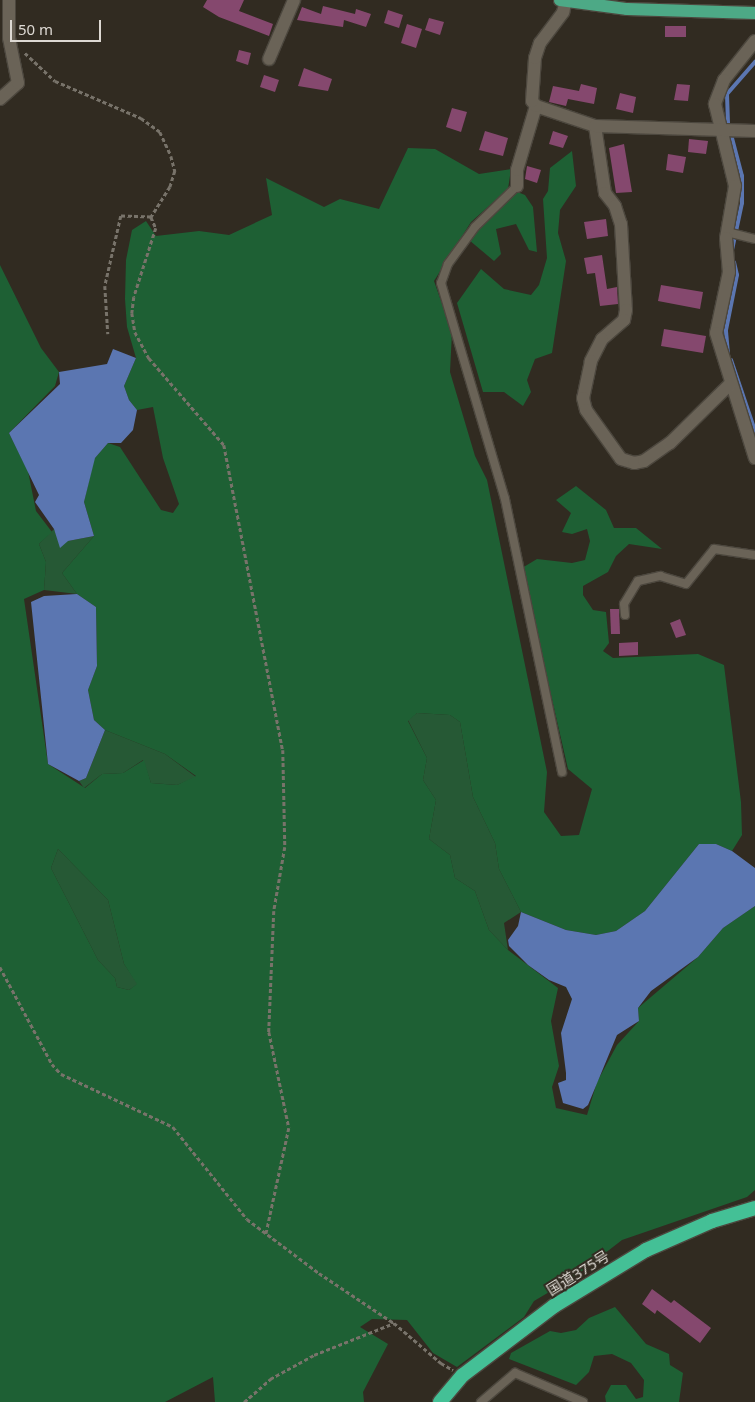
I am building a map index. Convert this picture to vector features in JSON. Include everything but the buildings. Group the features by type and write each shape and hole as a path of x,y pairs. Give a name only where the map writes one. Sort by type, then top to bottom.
{"highway":[{"name":"国道375号","path":"444,1401 463,1375 554,1306 646,1250 712,1221 755,1208"}],"main road":[{"path":"563,1 627,9 755,13"}],"street":[{"path":"0,99 18,83 9,38 9,0"},
{"path":"269,59 294,0"},
{"path":"563,1 563,12 540,43 535,58 532,101 536,106 595,126 755,132"},
{"path":"755,41 721,88 715,104 727,130 735,186 728,232 729,272 716,333 730,384 754,442 755,458"},
{"path":"517,186 517,170 536,106"},
{"path":"595,126 605,192 615,206 621,224 626,310 624,320 602,339 591,361 583,398 586,410 621,459 634,463 653,456 730,384"}],"lane":[{"path":"517,186 475,227 448,264 441,283 505,499 562,772"},
{"path":"728,232 753,236"},
{"path":"625,615 624,604 638,581 660,576 686,584 714,549 755,555"},
{"path":"481,1402 515,1373 583,1402"}],"path":[{"path":"9,38 56,81 141,118 160,132 175,171 170,187 151,217"},
{"path":"108,334 105,286 121,216 151,217"},
{"path":"151,217 156,228 134,296 132,313 135,332 149,358 224,445 283,750 285,847 274,911 269,1032 290,1128 266,1234"},
{"path":"0,967 52,1064 61,1074 173,1127 229,1201 266,1234 394,1323 441,1364 463,1375"},
{"path":"244,1402 270,1379 314,1355 394,1323"}],"green space":[{"path":"408,148 435,149 479,174 511,169 508,189 471,222 434,281 452,332 450,372 475,456 487,480 547,772 544,812 561,836 579,835 592,789 568,769 522,568 537,559 572,563 585,560 590,541 587,529 572,534 562,532 571,513 556,500 576,486 606,510 614,528 636,528 662,549 629,544 616,556 608,572 583,586 583,595 593,610 606,612 609,643 603,651 613,658 698,654 724,665 741,802 742,835 732,851 716,844 699,844 645,911 616,931 596,935 566,930 521,912 499,869 495,843 473,797 460,722 450,715 417,713 408,721 427,758 423,780 436,800 429,839 450,855 455,878 475,891 489,930 508,950 558,988 551,1021 559,1066 552,1087 556,1108 587,1115 597,1082 617,1045 639,1021 638,1008 698,957 723,928 755,906 755,1190 747,1197 622,1240 573,1278 534,1301 524,1317 457,1367 433,1353 407,1320 372,1319 360,1327 388,1344 363,1392 364,1402 215,1402 213,1377 165,1402 0,1402 0,265 41,348 59,372 55,386 9,433 28,471 36,511 52,532 39,544 46,562 44,590 24,599 48,764 85,788 102,774 123,773 144,760 151,783 177,785 196,776 165,754 105,730 94,720 88,690 97,666 96,607 77,594 62,573 94,536 84,502 94,459 108,443 120,447 161,510 173,513 179,504 163,458 153,407 137,410 129,400 124,386 136,358 127,327 125,299 126,260 132,230 146,221 156,236 199,231 229,235 272,215 266,178 324,207 340,199 379,209","holes":["58,849 108,900 124,964 137,984 129,990 117,987 115,978 98,960 51,868"]},
{"path":"572,151 576,186 560,210 558,233 566,261 552,353 535,359 527,380 531,392 523,406 504,392 483,392 457,303 481,269 504,289 531,295 539,285 547,258 543,199 548,191 550,168"},
{"path":"515,191 525,195 533,207 537,252 529,250 516,224 496,229 501,254 494,261 469,240"},
{"path":"54,529 58,539 68,541 94,536 62,573 77,594 44,590 46,562 39,544"},
{"path":"417,713 450,715 460,722 473,797 495,843 499,869 521,912 504,923 508,950 489,930 475,891 455,878 450,855 429,839 436,800 423,780 427,758 408,720"},
{"path":"105,730 165,754 196,777 177,785 151,783 143,760 123,773 102,774 84,788 79,781 86,778"},
{"path":"58,849 108,900 124,964 138,984 129,990 117,987 115,978 98,960 51,868"},
{"path":"615,1307 646,1344 669,1354 670,1365 683,1373 679,1402 606,1402 605,1396 611,1385 626,1385 636,1399 643,1397 644,1380 631,1363 612,1354 594,1356 589,1372 576,1385 509,1359 511,1353 550,1331 561,1333 576,1330 589,1318"}],"water":[{"path":"113,349 136,358 124,386 129,400 137,410 133,430 121,443 108,443 95,458 84,502 94,536 68,541 60,548 54,529 35,502 39,495 9,433 60,384 59,372 107,364"},
{"path":"77,594 96,607 97,666 88,690 94,720 105,730 86,778 79,781 48,764 31,602 44,596"},
{"path":"699,844 716,844 732,851 755,868 755,906 723,928 698,957 651,991 638,1008 639,1021 617,1035 588,1105 583,1109 563,1103 558,1083 566,1080 561,1033 572,999 566,987 549,980 528,965 509,946 508,940 518,926 521,912 566,930 596,935 616,931 645,911"}],"waterway":[{"path":"732,250 742,203 742,176 728,123 727,94 755,62"},
{"path":"728,354 726,330 737,275 734,262"},
{"path":"731,360 755,431"}]}
